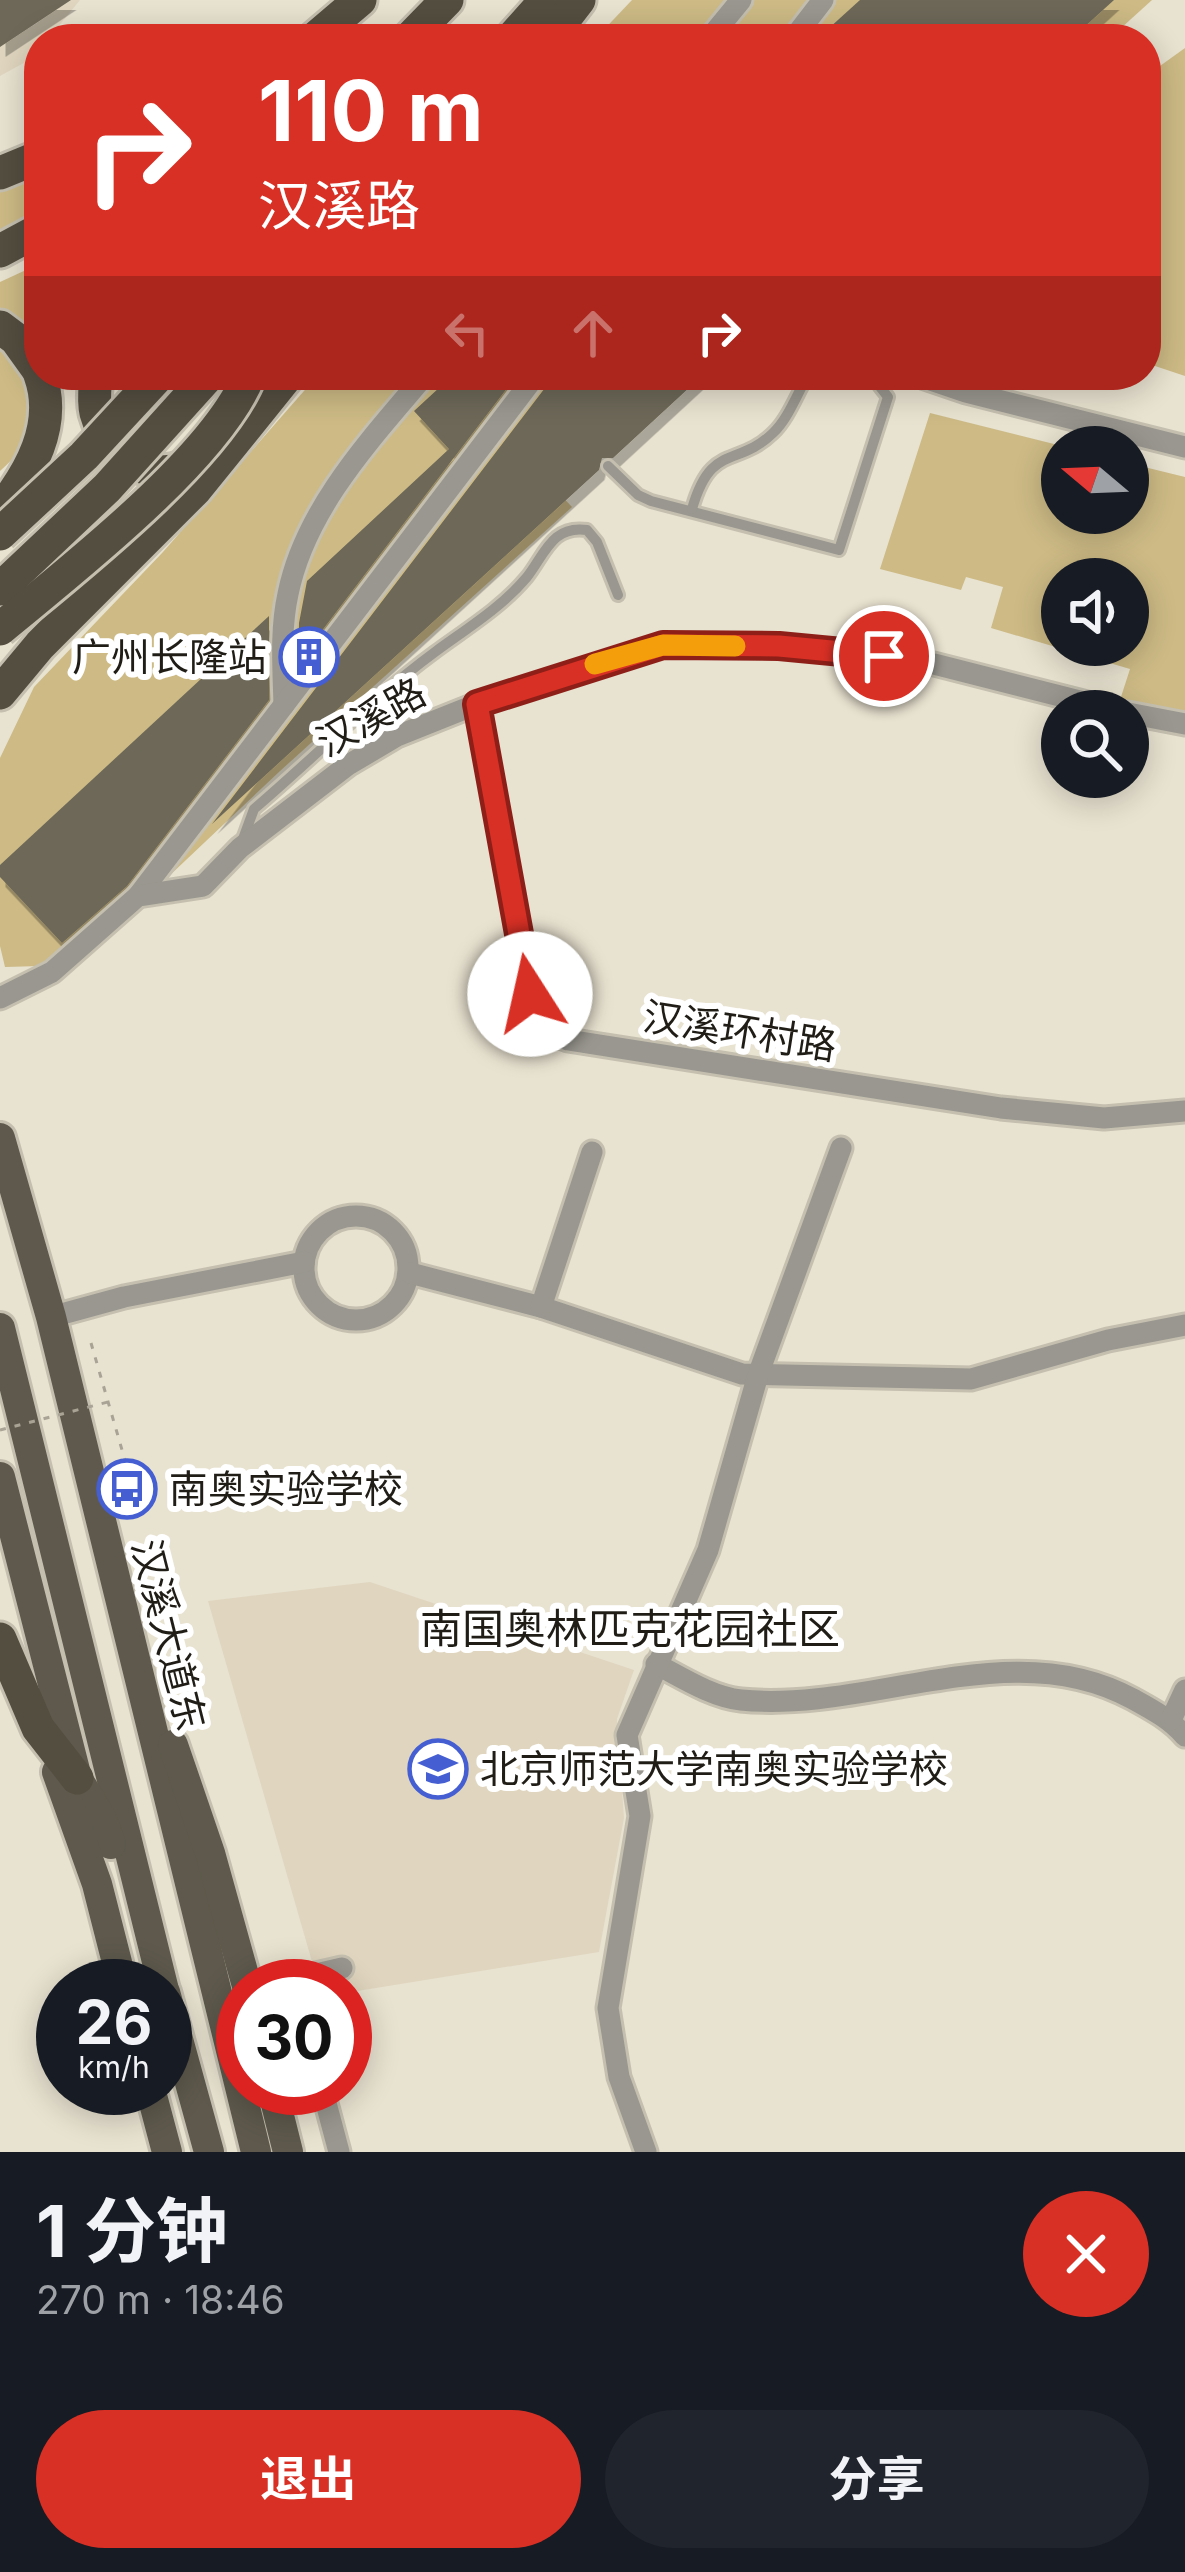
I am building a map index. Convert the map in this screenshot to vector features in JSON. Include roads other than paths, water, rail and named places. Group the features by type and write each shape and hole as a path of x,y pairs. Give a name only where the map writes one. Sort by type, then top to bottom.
{"highway":[{"path":"331,24 360,0"},
{"path":"424,24 447,0"},
{"path":"450,24 470,0"},
{"path":"524,24 546,0"},
{"path":"561,24 579,0"},
{"path":"0,327 24,350"},
{"path":"0,511 39,451 46,419 42,390"},
{"path":"96,390 95,408 109,440 126,459 158,472 184,470 262,407"},
{"path":"0,534 145,390"},
{"path":"0,589 107,488 195,390"},
{"path":"0,629 182,468 243,390"},
{"path":"0,693 40,645 196,489 276,390"},
{"path":"0,1639 38,1728 76,1778"}],"main road":[{"name":"汉溪大道东","path":"0,1138 51,1317 256,2152"},
{"path":"0,1328 155,1959"},
{"path":"0,1478 76,1778 101,1817 152,1959"},
{"path":"124,1616 210,1853 239,1959"},
{"path":"38,1728 97,1883 116,1959"},
{"path":"192,2090 209,2152"},
{"path":"157,2115 167,2152"},
{"path":"279,2115 288,2152"}],"street":[{"path":"721,24 741,0"},
{"path":"805,24 823,0"},
{"path":"284,705 283,632 297,559 357,457 412,390"},
{"path":"0,998 52,972 138,896 525,390"},
{"path":"964,390 1185,447"},
{"name":"汉溪路","path":"138,896 202,886 240,848 349,764 413,728 663,645 779,646 917,661 1041,692"},
{"name":"汉溪环村路","path":"477,704 530,994 538,1022 549,1033 568,1040 1001,1108 1103,1118 1185,1112"},
{"name":"汉溪路","path":"1149,717 1185,724"},
{"path":"646,2152 619,2077 608,2008 640,1816 627,1735 708,1550 758,1375 841,1148"},
{"path":"541,1307 592,1152"},
{"path":"367,1216 396,1234 410,1273 398,1299 386,1311 354,1321 322,1308 311,1295 304,1262 319,1231 333,1221 367,1216"},
{"path":"51,1317 124,1297 304,1262"},
{"path":"410,1273 541,1307 742,1374 971,1379 1108,1340 1185,1325"},
{"path":"656,1664 738,1700 854,1694 1020,1669 1102,1682 1178,1728 1185,1690"},
{"path":"329,2115 338,2152"}],"lane":[{"path":"692,509 707,472 770,437 799,390"},
{"path":"608,466 638,495 839,550 888,397 882,390"},
{"path":"240,848 254,809 434,653 470,629 526,577 555,537 571,528 587,530 597,542 618,595"}],"place":[{"name":"广州长隆站","path":"309,657"},
{"name":"南奥实验学校","path":"127,1489"},
{"name":"北京师范大学南奥实验学校","path":"438,1769"}],"district":[{"name":"南国奥林匹克花园社区","path":"630,1629"}]}
